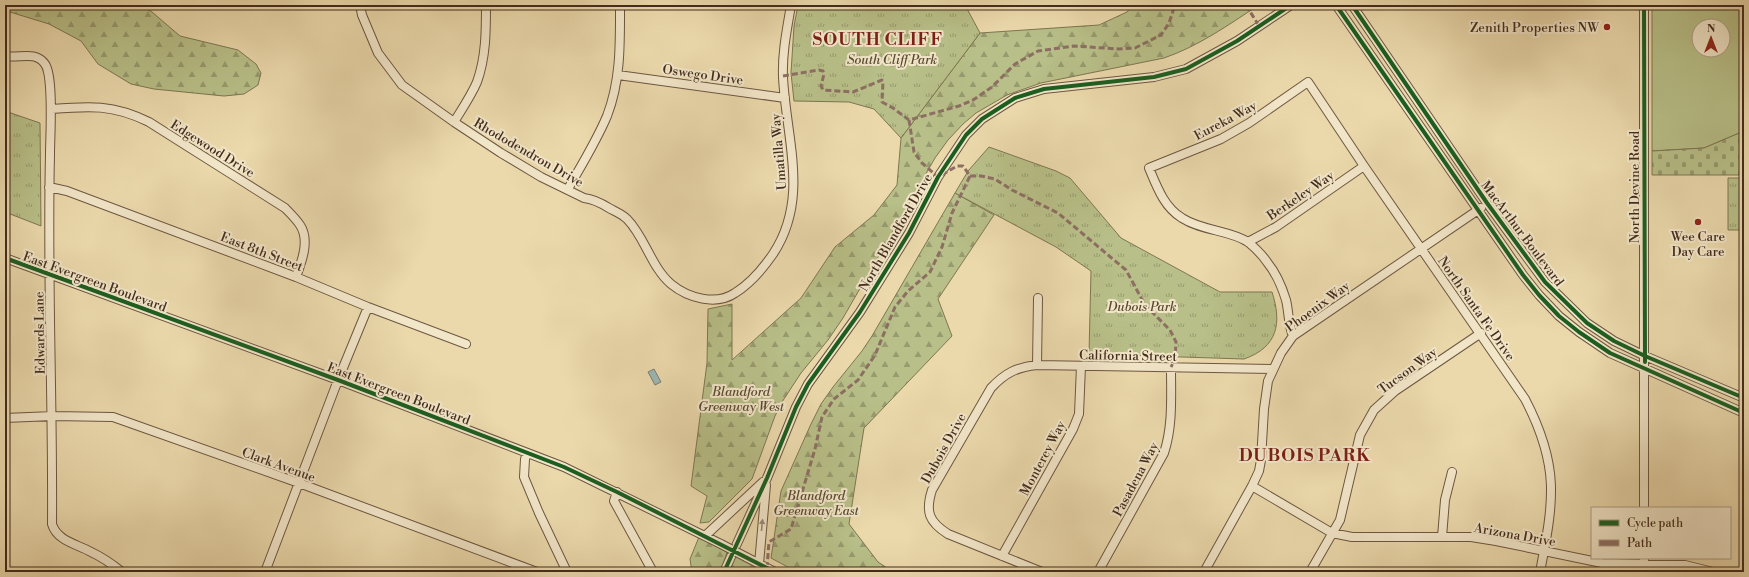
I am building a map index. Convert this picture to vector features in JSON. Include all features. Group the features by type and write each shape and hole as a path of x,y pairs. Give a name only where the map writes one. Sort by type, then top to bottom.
{"street":[{"name":"Rhododendron Drive","path":"360,5 362,15 378,53 402,84 454,122 501,153 541,176 584,198 591,198 626,218 670,284 686,294 706,300 728,298"},
{"path":"454,122 477,81 486,39 486,5"},
{"path":"568,189 607,116 618,75 620,53 620,5"},
{"name":"Umatilla Way","path":"728,298 748,285 764,267 779,244 790,217 794,189 794,170 785,98 784,56 791,5"},
{"name":"North Blandford Drive","path":"724,572 796,407 808,384 860,312 909,233 938,177 966,135 982,119 1016,98 1044,89 1154,77 1186,69 1237,41 1290,5"},
{"name":"MacArthur Boulevard","path":"1336,5 1477,210 1539,295 1579,332 1610,353 1645,370 1744,413"},
{"name":"MacArthur Boulevard","path":"1352,5 1487,203 1545,282 1584,321 1614,341 1645,356 1744,398"},
{"name":"North Devine Road","path":"1644,5 1644,507"},
{"name":"Edwards Lane","path":"5,56 32,56 39,58 45,64 48,73 51,109 49,187 52,524 54,529 66,541 90,551 122,572"},
{"name":"Oswego Drive","path":"618,75 785,98"},
{"name":"North Santa Fe Drive","path":"1308,82 1364,166 1526,399 1543,436 1551,469 1551,512 1540,572"},
{"name":"Eureka Way","path":"1248,242 1227,234 1196,226 1181,218 1161,197 1149,168 1221,139 1249,123 1308,82"},
{"name":"Edgewood Drive","path":"51,109 85,106 108,107 130,113 148,122 285,208 300,225 304,242 304,258 296,277"},
{"name":"Berkeley Way","path":"1248,242 1276,227 1364,166"},
{"name":"East 8th Street","path":"49,187 67,191 296,277 368,307 466,344"},
{"name":"Phoenix Way","path":"1204,572 1252,486 1261,460 1265,396 1272,369 1293,336 1487,203"},
{"path":"1248,242 1267,261 1279,281 1286,301 1289,325 1293,336"},
{"name":"East Evergreen Boulevard","path":"5,258 338,380 564,468 617,492 776,572"},
{"path":"1038,298 1038,365"},
{"path":"265,572 338,380 368,307"},
{"name":"Tucson Way","path":"1310,572 1340,520 1360,435 1374,410 1396,391 1481,333"},
{"name":"California Street","path":"991,388 1001,377 1013,370 1038,365 1272,369"},
{"name":"Monterey Way","path":"1002,556 1073,429 1079,414 1081,366"},
{"name":"Pasadena Way","path":"1098,572 1164,453 1171,423 1171,367"},
{"name":"Dubois Drive","path":"991,388 932,490 928,502 929,514 936,526 948,534 1042,572"},
{"name":"Clark Avenue","path":"5,418 52,416 113,417 299,483 537,572"},
{"path":"527,453 524,463 524,477 539,514 567,572"},
{"path":"1442,537 1445,500 1452,472"},
{"path":"705,536 766,478"},
{"path":"759,564 766,478"},
{"name":"Arizona Drive","path":"1252,486 1332,533 1352,538 1483,538 1602,563 1685,565 1713,572"},
{"path":"617,492 614,501 653,572"}],"green space":[{"path":"5,5 140,5 152,12 180,36 238,50 256,64 261,73 258,85 244,94 224,96 154,89 131,84 98,64 81,41 49,24 10,12"},
{"name":"South Cliff Park","path":"798,5 965,5 980,33 901,138 874,109 849,102 794,101 791,73 794,26"},
{"name":"Blandford Greenway West","path":"1133,5 1259,5 1213,34 1177,53 1164,58 1041,83 1007,95 976,113 963,124 948,140 935,158 843,318 828,340 801,373 782,402 775,416 752,479 709,522 700,523 707,496 691,486 707,363 708,309 732,304 732,360 801,298 835,247 874,215 897,185 901,138 980,33 1099,25 1127,12"},
{"path":"1652,5 1744,5 1744,131 1704,148 1652,151"},
{"path":"5,111 40,123 41,226 5,212"},
{"path":"1744,131 1744,175 1652,175 1652,151 1704,148"},
{"name":"Dubois Park","path":"989,147 1056,171 1070,178 1121,238 1220,292 1272,292 1277,314 1274,333 1270,341 1264,348 1244,359 1089,354 1091,271 1056,247 955,193 968,171"},
{"path":"1728,178 1744,178 1744,230 1728,230"},
{"name":"Blandford Greenway East","path":"955,193 994,215 938,299 952,336 864,428 849,524 878,562 893,572 797,572 771,558 781,491 821,404 872,336"},
{"path":"699,537 727,552 721,572 692,572 690,559"},
{"path":"734,554 763,572 729,572"}],"water":[{"path":"654,369 661,382 655,385 648,372"}],"marked path":[{"path":"767,568 769,542 791,529 815,449 822,417 834,399 858,380 875,355 895,307 908,291 930,272 942,247 952,213 970,176 963,166 957,166 938,177 922,163 914,152 909,120 959,106 973,100 992,87 1015,64 1038,51 1074,46 1119,49 1135,48 1161,35 1169,23 1175,5"},
{"path":"1246,5 1259,26"},
{"path":"783,76 819,70 823,71 824,74 821,86 823,90 853,92 882,80 882,102 909,120"},
{"path":"970,176 981,176 995,179 1012,190 1058,213 1126,270 1145,305 1170,330 1176,342 1175,359 1171,367"}],"cycle path":[{"path":"724,572 767,478 796,407 808,384 860,312 909,233 938,177 966,135 982,119 1015,98 1044,89 1154,77 1186,69 1237,41 1291,5"},
{"path":"1336,5 1523,275 1559,316 1579,332 1610,353 1744,413"},
{"path":"1352,5 1487,203 1545,282 1587,323 1614,341 1645,356 1744,398"},
{"path":"1644,5 1645,362"},
{"path":"5,258 338,380 564,467 617,492 775,572"}],"place":[{"name":"Zenith Properties NW","path":"1607,27"},
{"name":"Wee Care Day Care","path":"1698,222"}],"district":[{"name":"SOUTH CLIFF","path":"878,39"},
{"name":"DUBOIS PARK","path":"1305,455"}]}
